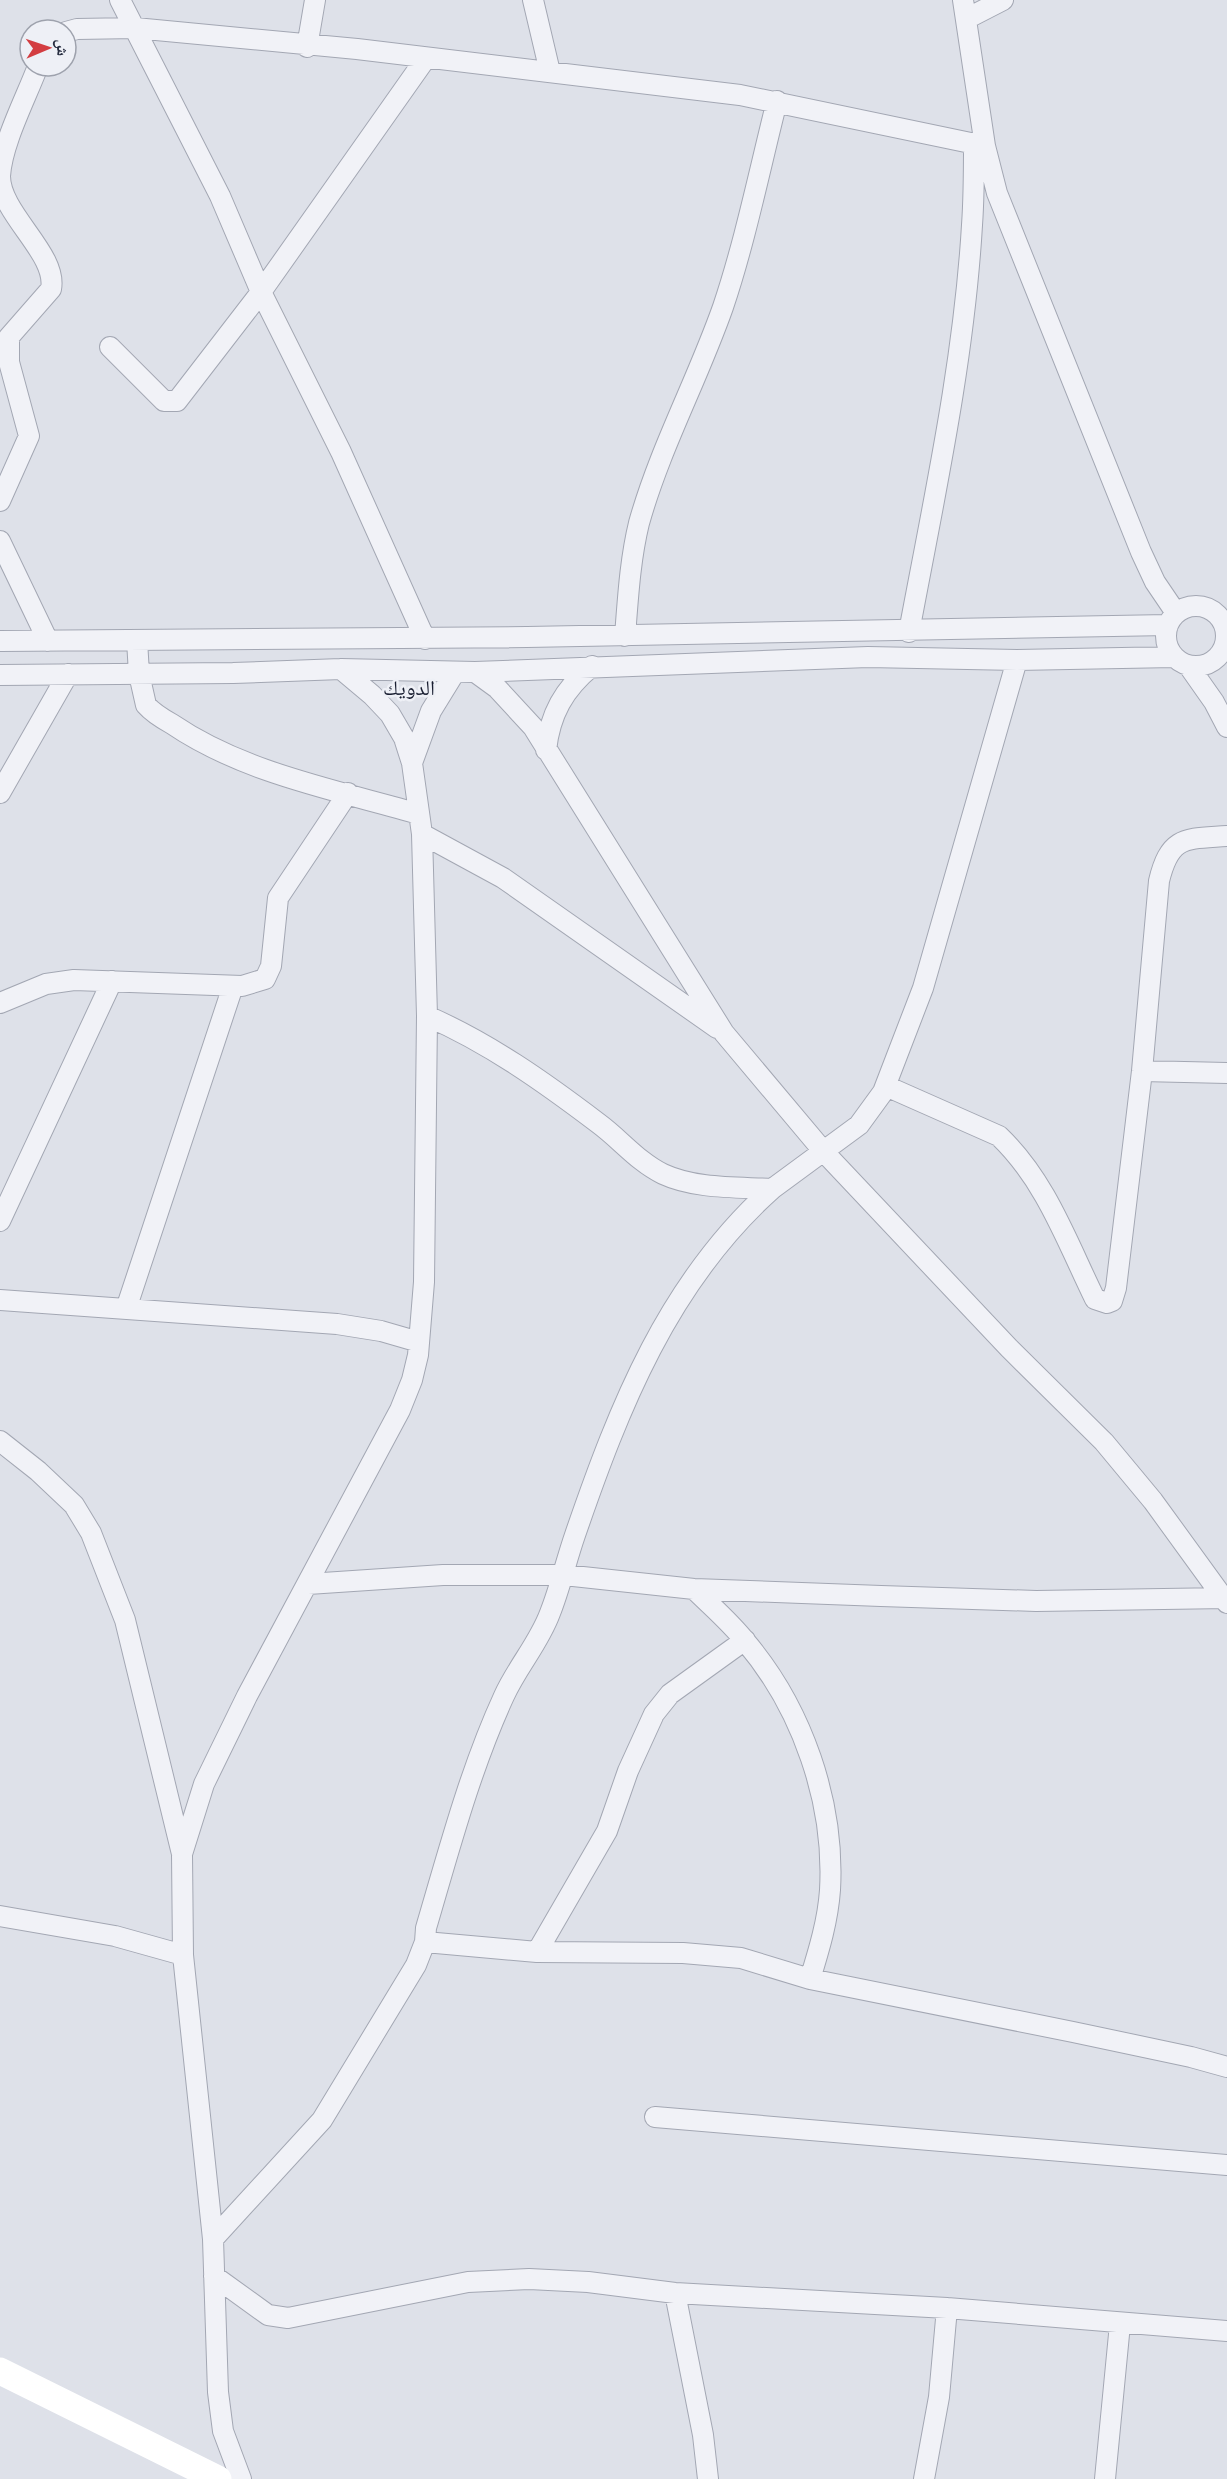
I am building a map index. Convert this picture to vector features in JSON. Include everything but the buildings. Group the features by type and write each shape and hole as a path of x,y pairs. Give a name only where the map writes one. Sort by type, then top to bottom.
{"street":[{"path":"120,0 220,196 261,292 341,452 425,639"},
{"path":"307,46 315,0"},
{"path":"533,0 550,72"},
{"path":"909,632 940,469 963,320 973,224 980,144 965,10 1003,0"},
{"path":"78,29 135,28 550,72 777,101 980,144"},
{"path":"110,347 164,401 177,401 261,292 426,58"},
{"path":"0,501 29,435 9,362 9,336 51,289 52,282 46,264 8,202 0,177 10,138 33,78"},
{"path":"625,636 630,573 639,525 670,432 691,388 723,305 777,101"},
{"path":"980,144 1020,255 1107,469 1172,619"},
{"path":"0,541 48,641"},
{"path":"4,678 68,674 341,669 475,672 868,657 1181,661 1208,664 1224,658 1226,633 1222,615 1198,606 1187,607 1172,619 1166,639 1181,661 1214,702 1227,727"},
{"path":"0,641 425,639 909,632 1172,619"},
{"path":"668,663 670,635"},
{"path":"137,640 139,674 144,700 150,710 189,736 226,754 277,773 419,814"},
{"path":"213,2240 322,2120 416,1965 467,1790 504,1695 550,1615 574,1537 608,1445 660,1328 716,1248 772,1189 859,1125 886,1086 923,988 1017,660"},
{"path":"546,750 548,731 564,694 592,666"},
{"path":"182,1854 204,1784 247,1696 400,1410 412,1380 419,1342 424,1282 427,1016 422,834 412,763 404,738 390,714 372,694 341,669"},
{"path":"412,763 431,711 455,672"},
{"path":"475,672 516,706 724,1033 824,1152 1009,1348 1104,1442 1153,1501 1226,1600"},
{"path":"0,793 68,674"},
{"path":"0,1003 57,981 233,986 265,979 271,966 278,898 348,793"},
{"path":"422,834 503,878 724,1033"},
{"path":"886,1086 999,1136 1012,1148 1039,1184 1056,1214 1095,1299 1107,1303 1112,1301 1116,1288 1142,1071 1159,881 1163,863 1175,844 1185,839 1227,836"},
{"path":"0,1221 112,981"},
{"path":"126,1309 233,986"},
{"path":"427,1016 474,1038 523,1069 601,1125 663,1174 711,1185 772,1189"},
{"path":"1142,1071 1227,1073"},
{"path":"0,1300 293,1323 336,1324 381,1331 419,1342"},
{"path":"0,1441 38,1471 74,1505 91,1533 125,1620 182,1854 183,1954 213,2240 218,2392 222,2421 241,2479"},
{"path":"308,1584 443,1575 564,1575 694,1589 1036,1601 1226,1600"},
{"path":"694,1589 745,1640 771,1675 792,1712 827,1814 831,1857 830,1892 822,1939 810,1979"},
{"path":"537,1952 607,1831 628,1771 654,1714 670,1694 745,1640"},
{"path":"0,1916 115,1936 183,1954"},
{"path":"424,1942 537,1952 694,1954 741,1958 810,1979 1073,2031 1227,2067"},
{"path":"655,2117 1227,2164"},
{"path":"214,2277 268,2315 288,2318 468,2282 529,2279 588,2282 675,2293 947,2308 1227,2331"},
{"path":"675,2293 703,2435 708,2479"},
{"path":"924,2479 939,2397 947,2308"},
{"path":"1105,2479 1120,2324"},
{"path":"0,2371 218,2479"}],"district":[{"name":"الدويك","path":"409,688"}]}
